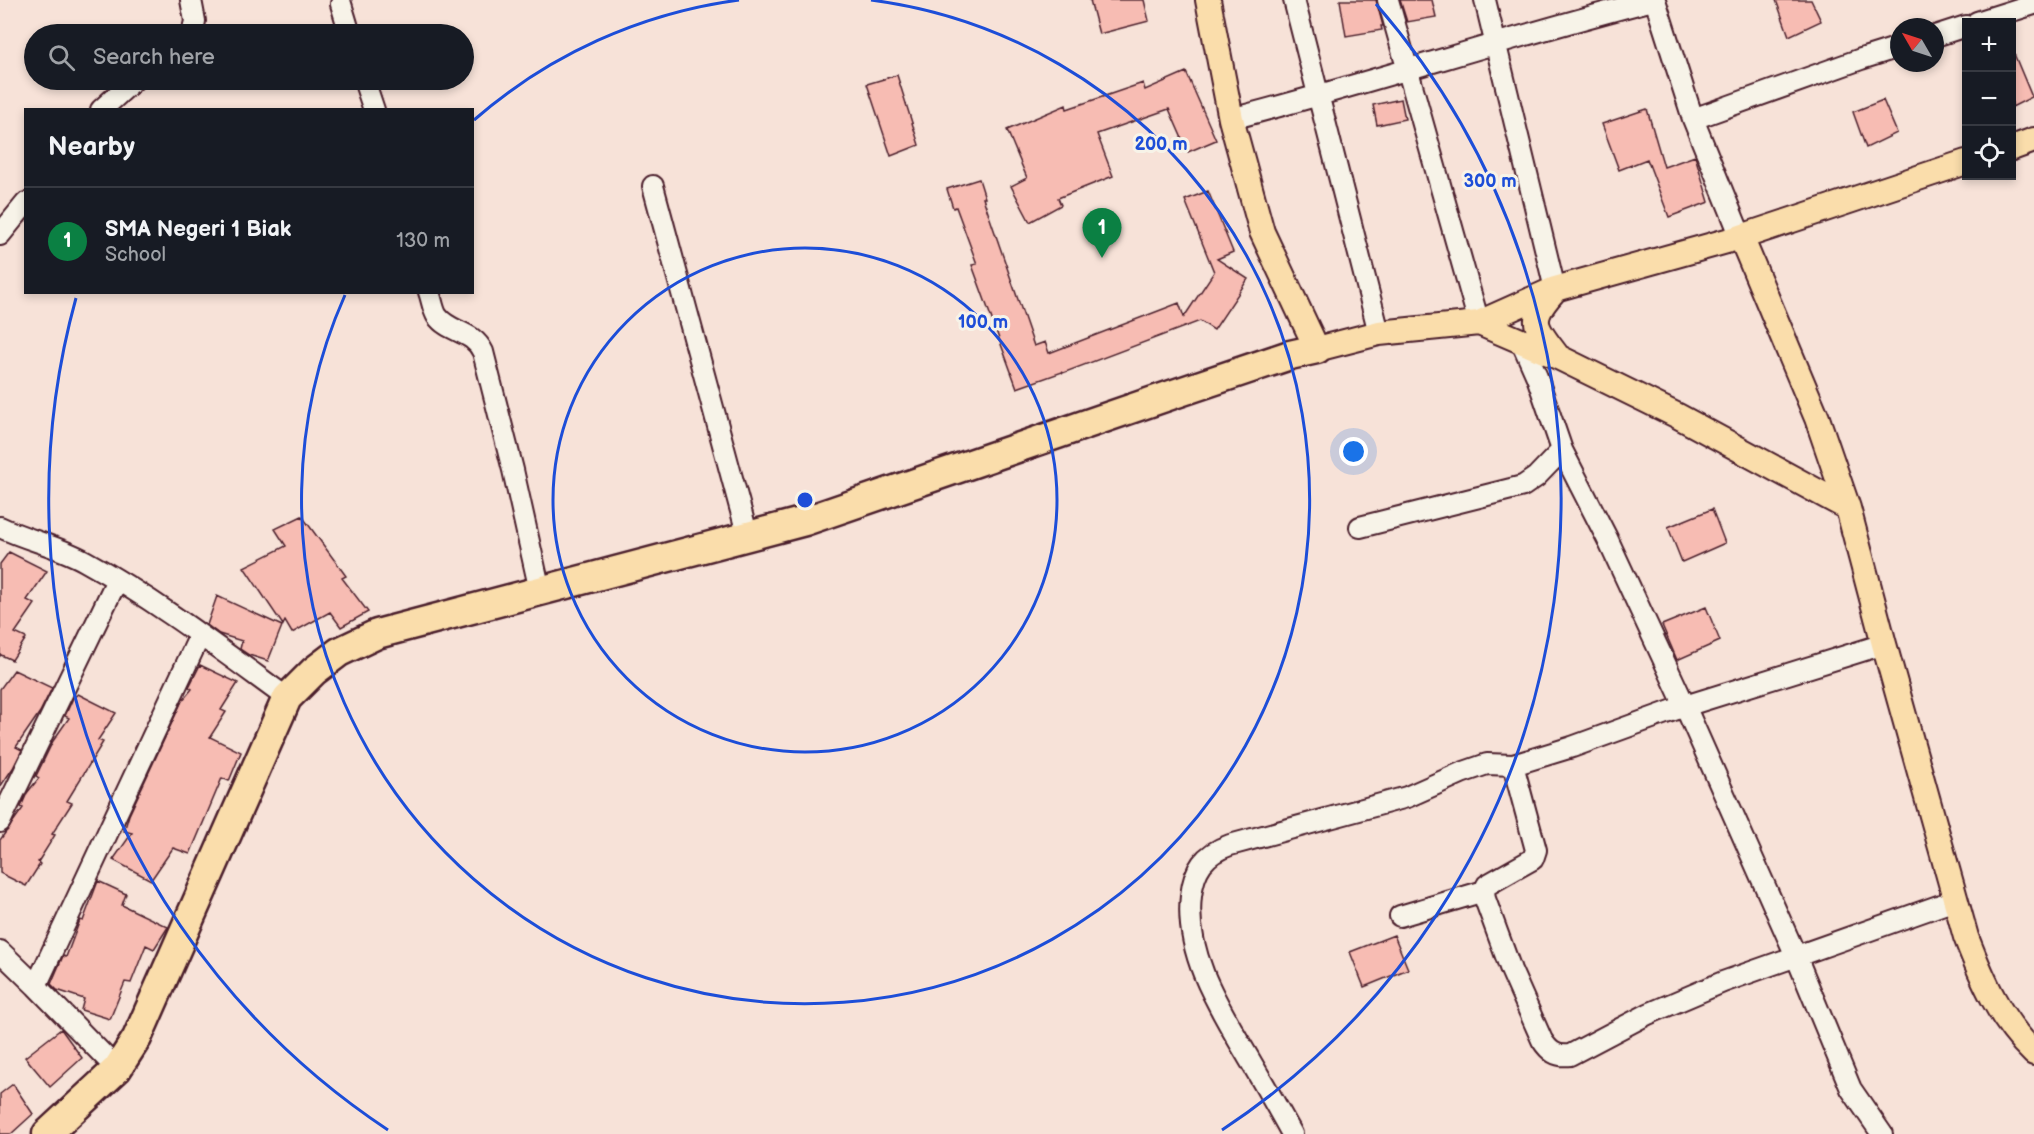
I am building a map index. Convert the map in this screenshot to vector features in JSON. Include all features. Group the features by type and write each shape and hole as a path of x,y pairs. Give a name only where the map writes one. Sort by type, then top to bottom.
{"highway":[{"path":"47,1134 117,1070 137,1038 287,698 314,671 339,652 377,634 805,521 1290,355 1317,349"}],"main road":[{"path":"1208,0 1231,118 1262,232 1317,349 1379,333 1479,323 1555,290 1741,237 1962,163"},
{"path":"2016,147 2034,140"},
{"path":"1741,237 1817,417 1848,508 1966,937 1984,982 2001,1014 2019,1039 2034,1053"},
{"path":"1555,290 1541,306 1537,315 1538,329 1558,357"},
{"path":"1479,323 1558,357 1678,416 1848,508"}],"street":[{"path":"191,0 194,24"},
{"path":"1294,0 1379,333"},
{"path":"1388,0 1479,323"},
{"path":"1485,0 1555,290"},
{"path":"1231,118 1320,96 1497,44 1587,8 1654,0 1693,119 1741,237"},
{"path":"341,4 347,24"},
{"path":"1990,18 2034,4"},
{"path":"1944,33 1962,27"},
{"path":"1693,119 1890,50"},
{"path":"103,108 124,90"},
{"path":"367,90 373,108"},
{"path":"653,186 748,537"},
{"path":"0,235 24,205"},
{"path":"430,294 438,317 444,323 474,338 483,352 513,470 540,591"},
{"path":"1522,343 1537,377 1562,450 1607,538 1685,706 1796,956 1851,1089 1882,1134"},
{"path":"1360,527 1523,486 1536,477 1562,450"},
{"path":"1,530 64,551 117,580 200,635 287,698"},
{"path":"0,822 117,580"},
{"path":"36,986 200,635"},
{"path":"1292,1134 1219,1007 1198,957 1192,937 1189,909 1192,883 1197,870 1206,858 1230,845 1407,797 1487,764 1513,765 1572,747 1685,706 1884,644"},
{"path":"1513,765 1536,855 1530,861 1487,885 1484,891 1485,899 1511,970 1542,1040 1554,1053 1562,1056 1570,1055 1648,1014 1724,982 1955,900"},
{"path":"1400,916 1484,891"},
{"path":"0,951 117,1070"}],"building":[{"path":"1090,0 1144,0 1149,21 1099,34"},
{"path":"1340,0 1376,0 1382,30 1346,36"},
{"path":"1400,0 1432,0 1436,17 1407,22"},
{"path":"1776,0 1811,0 1821,21 1789,36"},
{"path":"2016,59 2032,97 2016,105"},
{"path":"1186,72 1216,140 1188,152 1169,109 1097,134 1113,176 1058,198 1061,205 1030,222 1011,186 1027,178 1007,130 1066,105 1067,109 1143,83 1145,90"},
{"path":"897,75 919,145 891,156 867,84"},
{"path":"1401,99 1405,119 1377,125 1373,105"},
{"path":"1883,100 1897,133 1866,148 1853,112"},
{"path":"1647,109 1664,167 1695,156 1709,202 1669,217 1647,159 1619,170 1602,124"},
{"path":"979,179 985,198 983,198 1034,346 1045,342 1049,353 1179,303 1184,317 1214,272 1185,200 1208,191 1233,252 1217,259 1248,279 1214,330 1200,321 1017,388 972,265 977,264 947,189"},
{"path":"1712,509 1725,543 1682,562 1668,527"},
{"path":"302,516 346,576 342,578 368,612 341,627 330,612 292,633 285,621 283,625 244,567 286,546 275,529"},
{"path":"9,552 47,571 27,600 35,604 15,633 26,638 12,660 0,656 0,564"},
{"path":"217,596 282,626 268,661 249,655 240,649 242,641 219,634 207,625"},
{"path":"1706,607 1720,641 1677,660 1662,625"},
{"path":"200,665 238,683 221,710 226,712 210,737 241,752 229,781 222,778 190,854 173,848 151,880 113,860 132,833 124,831 129,815 182,701 192,689 189,687"},
{"path":"14,670 52,688 40,712 16,747 22,750 0,787 0,689"},
{"path":"78,694 116,713 98,740 103,742 67,801 72,803 52,834 55,835 26,886 0,873 0,840 23,808 21,807 27,793 39,778 36,776 53,741 69,718 65,716 73,698"},
{"path":"98,881 126,894 122,905 168,927 154,949 146,945 131,983 125,982 110,1019 81,1010 84,999 57,990 51,984 63,956 66,957 80,920 83,921"},
{"path":"1394,935 1408,969 1364,987 1350,952"},
{"path":"61,1029 82,1058 50,1087 25,1057"},
{"path":"13,1084 33,1114 11,1134 0,1134 0,1094"}],"place":[{"name":"SMA Negeri 1 Biak","path":"1102,258"}]}
